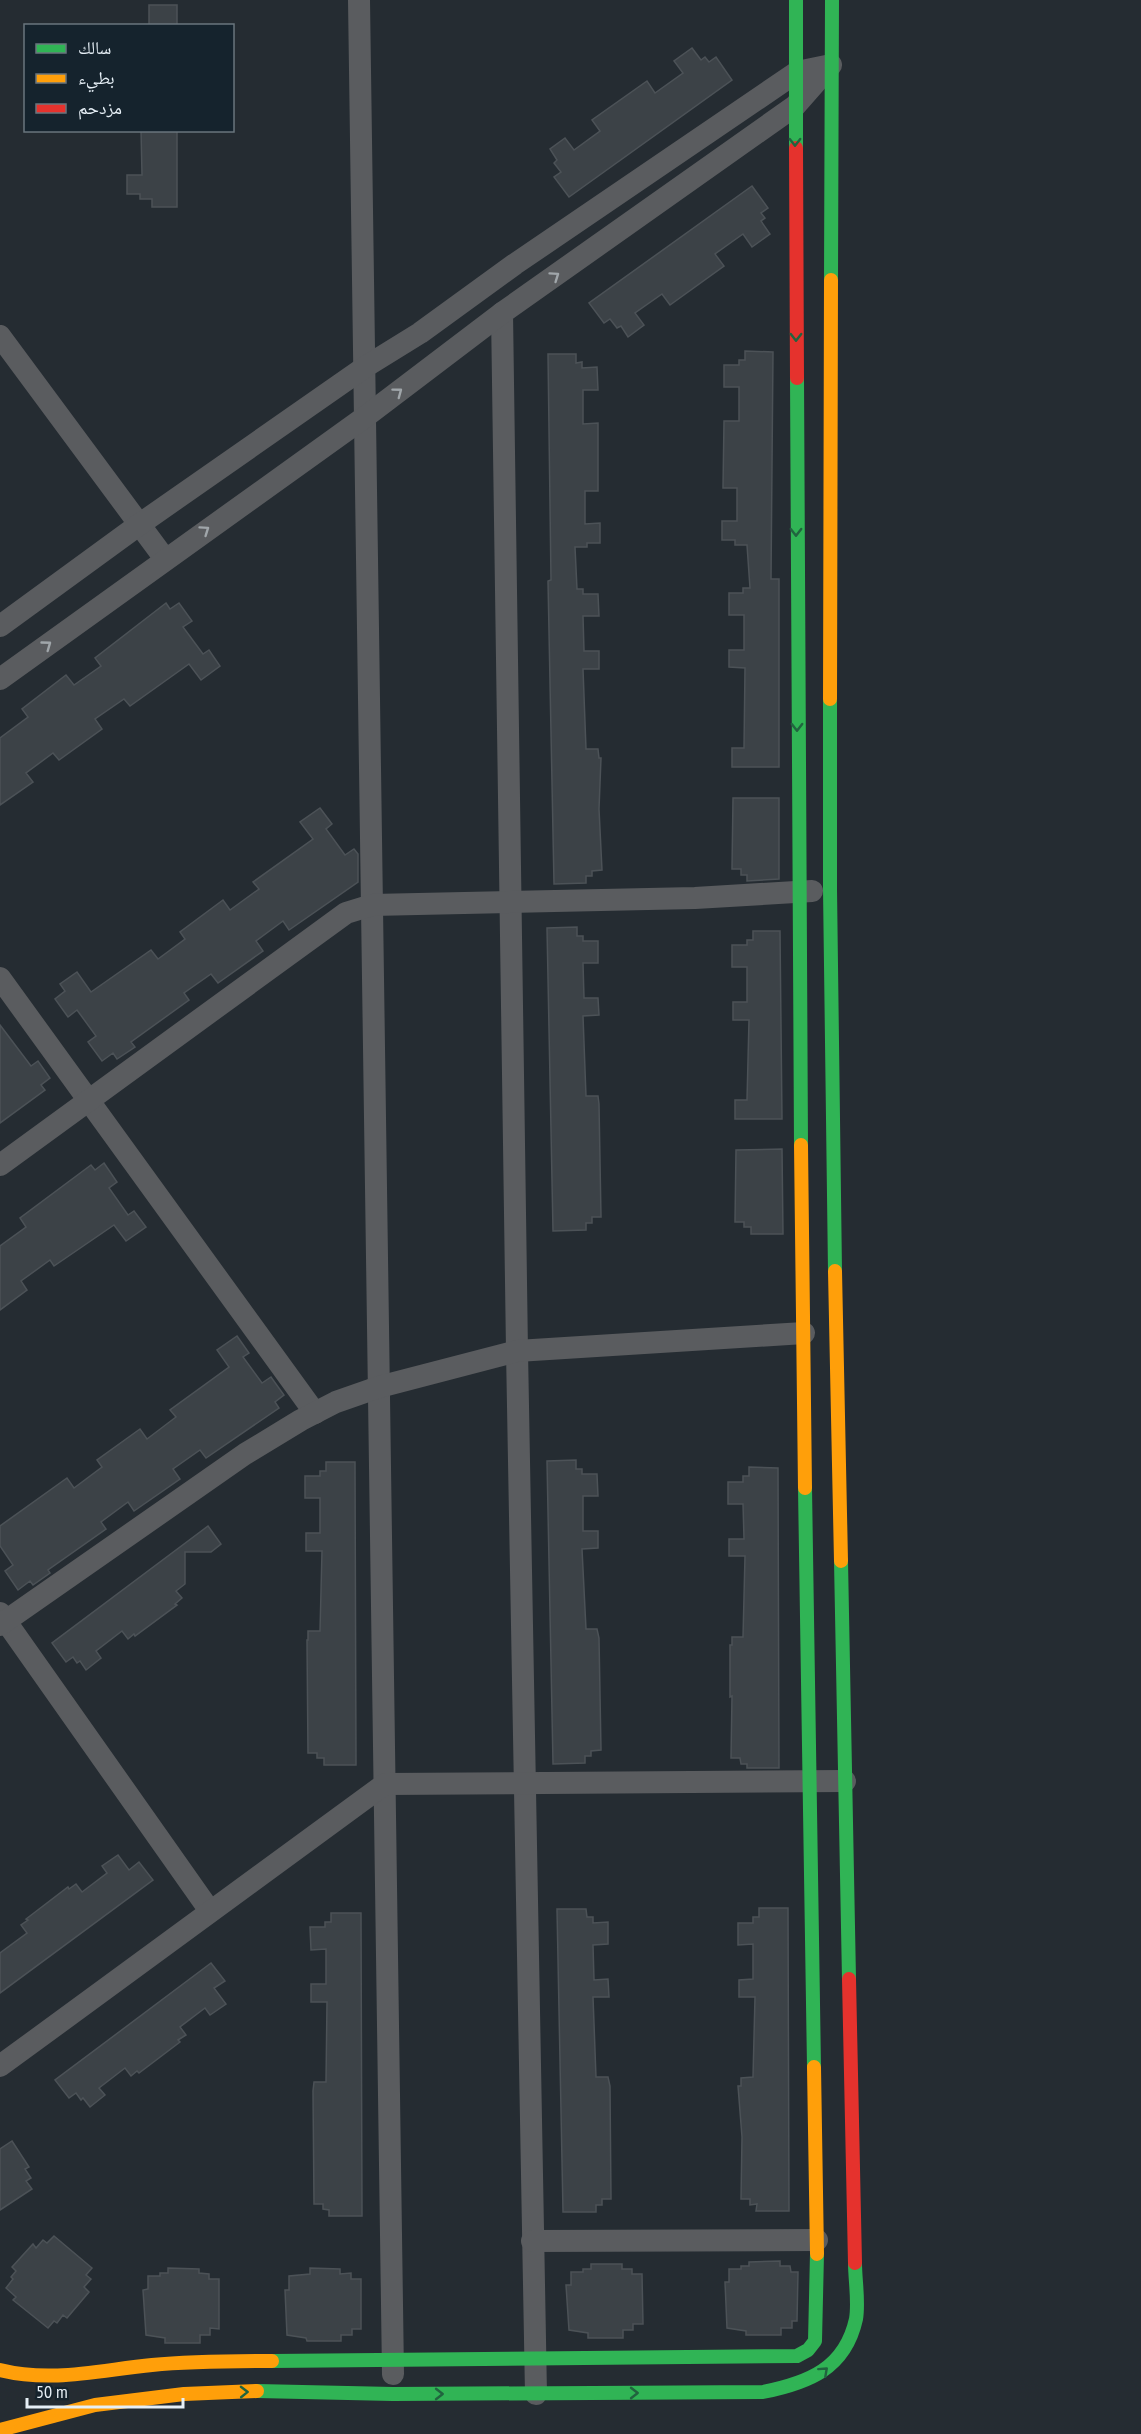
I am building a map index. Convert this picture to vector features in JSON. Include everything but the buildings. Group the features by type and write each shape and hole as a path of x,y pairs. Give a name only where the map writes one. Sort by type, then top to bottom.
{"street":[{"path":"359,0 393,2394"},
{"path":"0,2370 35,2378 60,2378 144,2366 215,2361 797,2356 808,2350 815,2341 816,2240 808,1781 798,893 796,0"},
{"path":"0,2430 95,2405 184,2394 244,2391 393,2394 763,2392 796,2386 817,2377 836,2360 849,2340 856,2318 836,1321 830,889 832,0"},
{"path":"0,626 140,524 364,367 420,333 515,264 797,72 831,65"},
{"path":"0,679 365,417 502,313 795,106 831,65"},
{"path":"502,313 517,1351 536,2394"},
{"path":"0,336 165,559"},
{"path":"0,1165 346,913 372,906 695,898 798,893 830,889"},
{"path":"0,978 315,1413"},
{"path":"210,1911 2,1620 245,1454 336,1402 379,1387 517,1351 804,1333"},
{"path":"0,2066 385,1784 845,1781"},
{"path":"532,2241 816,2240"}],"traffic: fast":[{"path":"796,0 796,148"},
{"path":"831,280 832,0"},
{"path":"797,378 801,1145"},
{"path":"830,699 835,1271"},
{"path":"805,1488 814,2067"},
{"path":"841,1561 849,1979"},
{"path":"272,2361 797,2356 808,2350 815,2341 817,2254"},
{"path":"257,2391 393,2394 763,2392 809,2378 834,2362 843,2350 851,2336 857,2312 855,2263"}],"traffic: slow":[{"path":"830,699 831,280"},
{"path":"801,1145 805,1488"},
{"path":"835,1271 841,1561"},
{"path":"814,2067 817,2254"},
{"path":"0,2370 19,2374 57,2375 167,2364 272,2361"},
{"path":"0,2430 95,2405 184,2394 257,2391"}],"traffic: jam":[{"path":"796,148 797,378"},
{"path":"849,1979 855,2263"}]}
